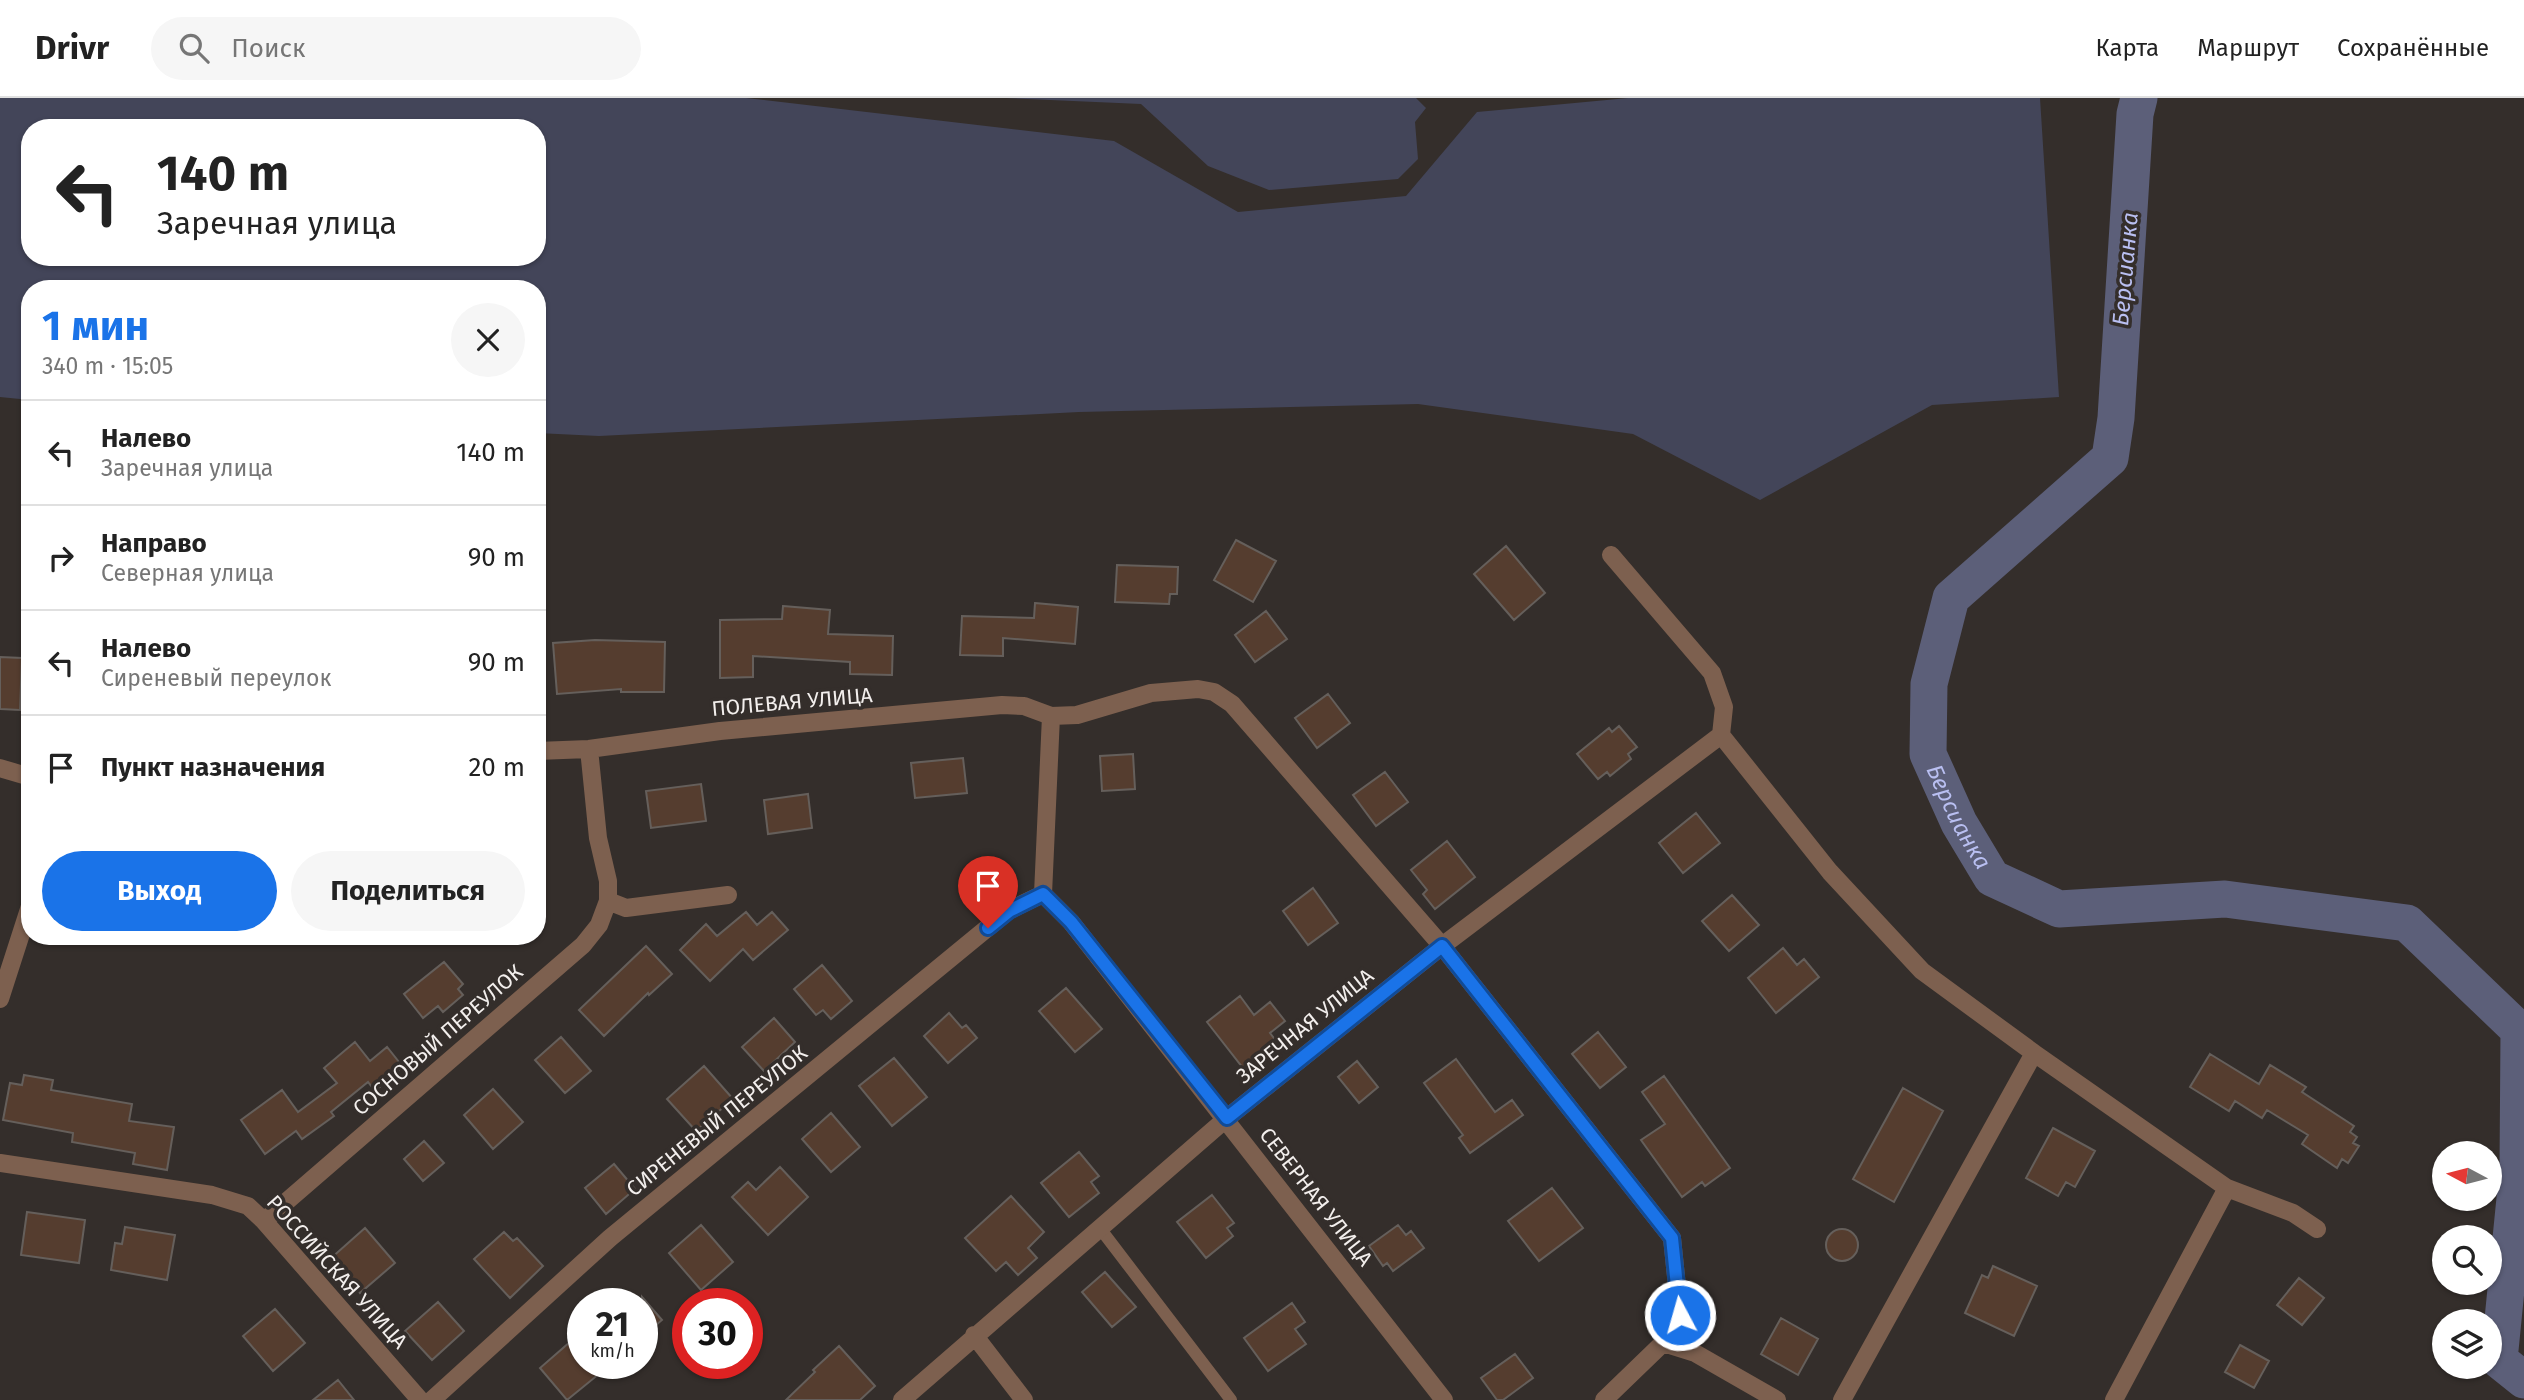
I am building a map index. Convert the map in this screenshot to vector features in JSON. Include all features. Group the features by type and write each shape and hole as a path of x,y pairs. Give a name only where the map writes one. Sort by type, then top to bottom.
{"street":[{"path":"1611,555 1712,673 1724,707 1721,736 1830,873 1922,971 2227,1188 2293,1213 2317,1229"},
{"path":"1043,894 1051,716 1077,715 1151,694 1198,689 1214,692 1233,704 1442,946 1672,1238 1680,1315 1663,1343 1604,1400"},
{"name":"ПОЛЕВАЯ УЛИЦА","path":"546,751 589,749 720,731 1002,705 1024,706 1051,716"},
{"name":"ЗАРЕЧНАЯ УЛИЦА","path":"902,1400 1227,1118 1442,946 1721,736"},
{"path":"589,749 598,838 608,881 608,901 626,908 728,895"},
{"path":"0,768 21,774"},
{"name":"СЕВЕРНАЯ УЛИЦА","path":"1043,894 1071,922 1227,1118 1444,1400"},
{"name":"СИРЕНЕВЫЙ ПЕРЕУЛОК","path":"432,1400 610,1238 1009,911 1043,894"},
{"name":"СОСНОВЫЙ ПЕРЕУЛОК","path":"264,1220 583,945 599,925 608,901"},
{"path":"0,999 21,934"},
{"path":"1842,1400 2034,1053"},
{"name":"РОССИЙСКАЯ УЛИЦА","path":"0,1163 212,1195 248,1206 264,1220 420,1400"},
{"path":"2114,1400 2227,1188"},
{"path":"974,1335 1024,1400"},
{"path":"1663,1343 1695,1353 1777,1400"}],"lane":[{"path":"1099,1227 1231,1400"}],"shaded area":[{"path":"0,98 746,98 1114,141 1238,212 1406,196 1477,112 1628,98 2040,98 2059,397 1932,405 1760,500 1633,434 1418,404 1079,412 599,436 546,433 546,280 21,280 21,399 0,397"},
{"path":"1006,98 1416,98 1426,108 1415,122 1418,159 1398,179 1269,190 1208,166 1141,104"}],"building":[{"path":"1236,540 1276,561 1253,602 1214,580"},
{"path":"1506,546 1545,593 1514,620 1474,574"},
{"path":"1117,565 1178,567 1177,594 1170,594 1169,604 1115,602"},
{"path":"1035,603 1078,607 1075,644 1003,638 1003,656 960,655 962,616 1034,618"},
{"path":"783,606 830,610 828,634 893,636 892,675 850,674 850,662 753,656 753,677 720,678 720,620 782,619"},
{"path":"1266,611 1287,639 1255,662 1235,635"},
{"path":"595,640 665,642 664,692 621,692 621,689 557,694 553,643"},
{"path":"0,657 21,658 20,710 0,709"},
{"path":"1328,694 1350,723 1317,748 1295,718"},
{"path":"1619,726 1637,747 1628,754 1631,759 1610,776 1607,772 1598,779 1577,754 1609,728 1612,732"},
{"path":"1133,754 1135,789 1102,791 1100,756"},
{"path":"963,758 967,793 915,798 911,763"},
{"path":"1385,772 1408,802 1376,826 1353,795"},
{"path":"701,784 706,821 651,828 646,791"},
{"path":"808,794 812,828 768,834 764,800"},
{"path":"1696,813 1720,843 1683,873 1659,843"},
{"path":"1447,841 1475,877 1435,909 1423,894 1427,890 1411,870"},
{"path":"1313,888 1338,923 1308,945 1283,911"},
{"path":"1732,895 1759,925 1729,951 1702,921"},
{"path":"746,912 757,925 772,912 788,930 753,960 743,949 710,981 680,950 706,924 717,936"},
{"path":"646,946 672,974 649,995 648,993 604,1036 579,1010"},
{"path":"1783,948 1797,965 1804,959 1819,977 1776,1013 1748,978"},
{"path":"444,962 463,984 458,989 463,995 443,1012 438,1006 423,1018 404,994"},
{"path":"822,965 852,1001 831,1019 823,1010 816,1015 794,989"},
{"path":"1066,988 1102,1029 1075,1052 1039,1011"},
{"path":"1240,996 1254,1015 1270,1002 1285,1021 1270,1033 1277,1042 1243,1068 1207,1022"},
{"path":"949,1013 962,1028 966,1025 977,1038 948,1063 924,1036"},
{"path":"774,1018 795,1042 764,1071 742,1047"},
{"path":"1598,1032 1626,1067 1600,1088 1572,1054"},
{"path":"561,1037 591,1071 565,1093 535,1060"},
{"path":"355,1042 370,1061 387,1047 403,1067 375,1091 368,1082 331,1112 334,1116 302,1139 296,1131 265,1154 241,1120 282,1090 298,1112 337,1083 324,1068"},
{"path":"2210,1054 2259,1084 2270,1065 2306,1087 2302,1092 2354,1126 2350,1132 2357,1137 2353,1143 2359,1146 2348,1163 2342,1159 2337,1168 2302,1144 2308,1135 2267,1110 2262,1118 2235,1101 2229,1111 2190,1087"},
{"path":"894,1058 927,1097 892,1126 859,1086"},
{"path":"1456,1059 1495,1112 1512,1100 1523,1115 1470,1153 1459,1138 1463,1135 1424,1083"},
{"path":"1357,1061 1378,1087 1359,1103 1338,1077"},
{"path":"704,1066 733,1099 696,1131 667,1099"},
{"path":"24,1075 53,1080 51,1090 132,1104 129,1121 174,1127 167,1170 133,1164 135,1153 72,1142 73,1133 3,1120 10,1083 22,1085"},
{"path":"1664,1076 1730,1168 1705,1186 1702,1182 1682,1197 1641,1140 1665,1124 1642,1092"},
{"path":"1903,1088 1943,1111 1894,1202 1853,1179"},
{"path":"493,1089 523,1122 493,1149 464,1115"},
{"path":"831,1113 860,1147 831,1172 802,1139"},
{"path":"2053,1128 2095,1151 2075,1187 2066,1182 2058,1196 2026,1178"},
{"path":"424,1141 444,1163 423,1181 404,1159"},
{"path":"1079,1152 1099,1176 1091,1182 1099,1193 1069,1217 1041,1183"},
{"path":"614,1164 635,1189 606,1214 585,1188"},
{"path":"780,1167 808,1197 768,1235 732,1197 748,1182 756,1190"},
{"path":"1552,1188 1583,1228 1539,1261 1508,1221"},
{"path":"1212,1195 1234,1223 1227,1228 1233,1236 1206,1258 1177,1222"},
{"path":"1011,1196 1044,1232 1028,1248 1037,1258 1018,1275 1006,1262 996,1271 965,1238"},
{"path":"27,1212 85,1220 79,1263 21,1255"},
{"path":"701,1225 733,1262 703,1288 699,1288 669,1253"},
{"path":"1398,1225 1406,1235 1411,1231 1424,1248 1393,1271 1387,1263 1383,1266 1369,1246"},
{"path":"125,1227 175,1235 167,1280 111,1270 115,1243 122,1244"},
{"path":"365,1228 395,1263 360,1293 330,1259"},
{"path":"1842,1229 1853,1234 1858,1245 1853,1256 1842,1261 1831,1256 1826,1245 1831,1234"},
{"path":"504,1232 513,1241 517,1238 543,1266 510,1298 474,1259"},
{"path":"1993,1266 2037,1286 2014,1336 1965,1313 1982,1275 1988,1278"},
{"path":"1105,1272 1136,1307 1112,1327 1082,1292"},
{"path":"2299,1278 2324,1298 2302,1325 2277,1305"},
{"path":"438,1302 464,1331 432,1360 405,1331"},
{"path":"1292,1303 1305,1322 1295,1329 1306,1344 1268,1371 1244,1338"},
{"path":"275,1309 305,1343 273,1371 243,1336"},
{"path":"1781,1318 1818,1339 1798,1375 1761,1354"},
{"path":"567,1345 567,1379 593,1379 567,1400 540,1368"},
{"path":"2240,1345 2269,1361 2254,1388 2225,1372"},
{"path":"839,1346 875,1386 860,1400 786,1400 815,1372 813,1370"},
{"path":"1515,1354 1533,1378 1503,1400 1497,1400 1481,1378"},
{"path":"338,1380 354,1400 313,1400"}],"waterway":[{"name":"Берсианка","path":"2139,98 2135,114 2116,418 2110,458 1951,598 1929,684 1928,754 1959,823 1992,878 2059,909 2225,899 2407,923 2519,1030 2518,1168 2499,1360 2524,1380"}],"route":[{"path":"988,928 1009,911 1043,894 1071,922 1227,1118 1442,946 1672,1238 1680,1315"}]}
